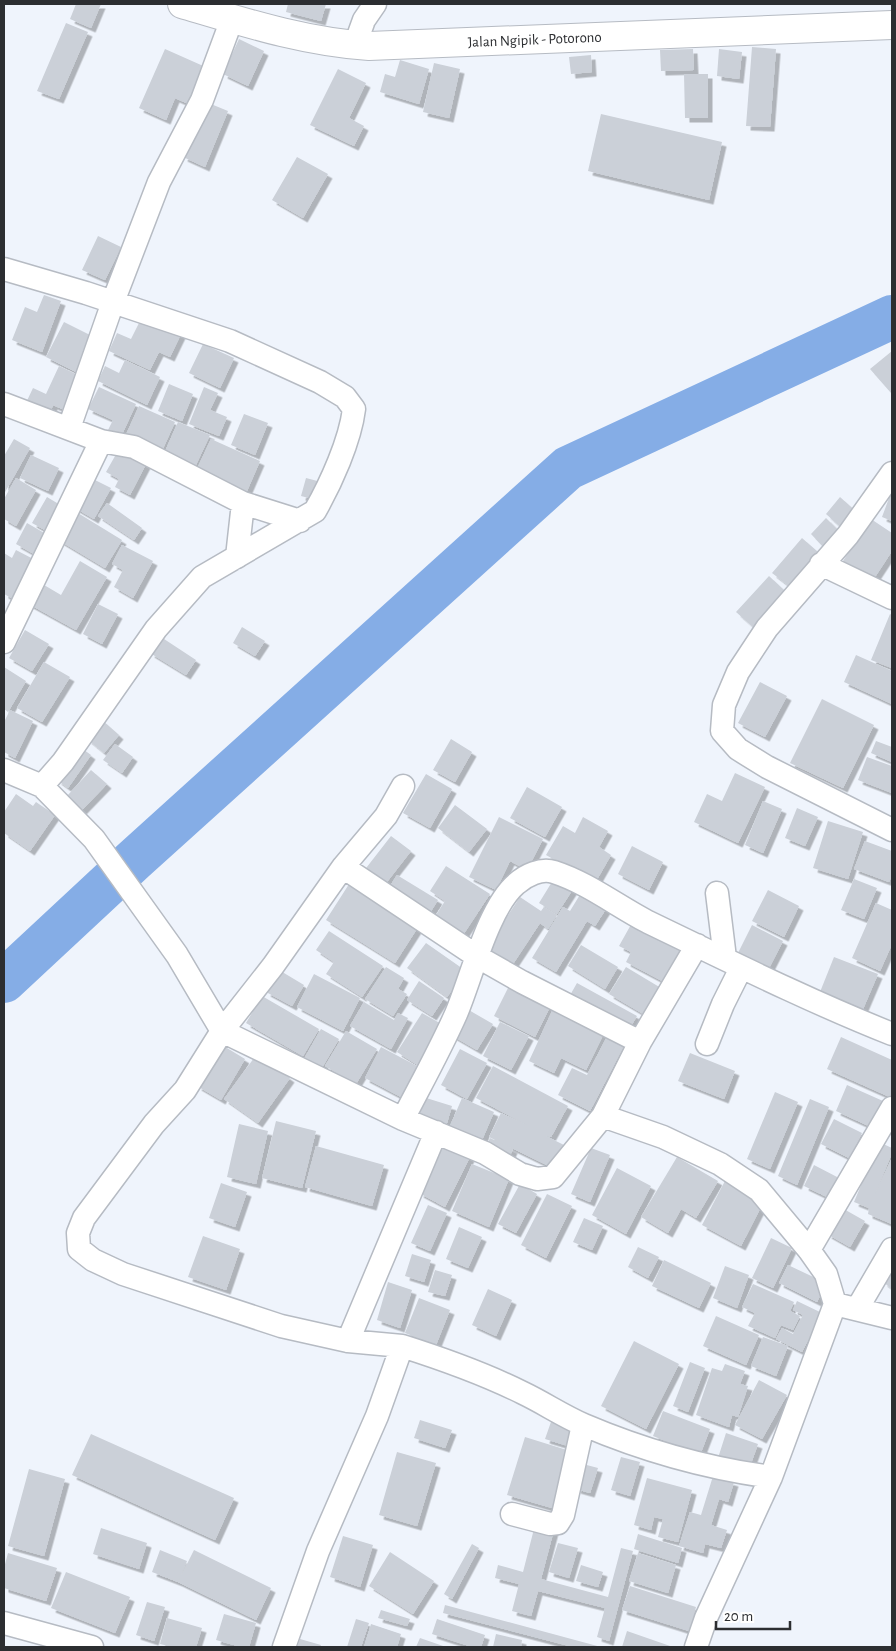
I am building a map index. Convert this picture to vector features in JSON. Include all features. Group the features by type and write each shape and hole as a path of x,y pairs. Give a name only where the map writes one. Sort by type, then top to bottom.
{"street":[{"name":"Jalan Ngipik - Potorono","path":"182,4 232,19 331,43 354,45 892,25"},
{"path":"354,45 364,20 375,4"},
{"path":"69,428 113,302 159,182 202,100 232,19"},
{"path":"4,269 113,302 230,341 320,382 345,397 354,409 352,425 324,495 315,511 202,577 156,629 63,762 42,786"},
{"path":"4,404 101,440 134,447 243,503 300,521"},
{"path":"4,642 101,440"},
{"path":"891,825 766,767 738,749 722,731 724,705 738,672 767,628 848,535 892,473"},
{"path":"237,557 243,503"},
{"path":"821,564 892,598"},
{"path":"4,770 42,786 100,847 176,955 213,1012 222,1031 403,1119 485,1152 520,1174 537,1179 553,1177 603,1116 640,1042 696,945"},
{"path":"403,786 386,816 343,867 273,966 222,1031 184,1090 154,1124 84,1218 78,1234 79,1249 94,1260 123,1274 281,1326 348,1341 402,1346 438,1357 523,1393 583,1425 674,1458 722,1470 771,1477"},
{"path":"343,867 478,957 522,982 640,1042"},
{"path":"403,1119 455,1014 493,919 506,896 516,884 538,871 553,872 606,897 640,918 733,963 892,1034"},
{"path":"707,1044 723,1004 733,963 717,893"},
{"path":"809,1250 892,1108"},
{"path":"603,1116 663,1136 720,1164 759,1190 809,1250 846,1307 892,1318"},
{"path":"348,1341 436,1132"},
{"path":"696,1647 706,1618 846,1307 892,1249"},
{"path":"284,1647 318,1551 377,1416 402,1346"},
{"path":"512,1514 550,1524 558,1523 563,1515 583,1425"},
{"path":"4,1623 92,1647"}],"building":[{"path":"76,4 101,4 91,28 70,19"},
{"path":"288,4 326,4 321,21 286,12"},
{"path":"66,23 88,32 59,99 37,91"},
{"path":"239,39 264,51 248,86 223,74"},
{"path":"752,47 776,49 770,127 746,126"},
{"path":"165,49 210,69 193,106 175,98 166,120 139,108"},
{"path":"693,49 694,70 661,71 660,50"},
{"path":"719,49 742,52 739,79 717,76"},
{"path":"591,55 592,72 571,74 569,57"},
{"path":"400,60 429,69 419,104 380,92 385,74 395,77"},
{"path":"434,63 460,69 449,118 423,112"},
{"path":"338,69 366,83 349,118 364,126 354,146 310,125"},
{"path":"684,74 708,74 708,118 685,118"},
{"path":"206,102 228,111 205,167 183,157"},
{"path":"601,114 722,142 709,200 588,171"},
{"path":"297,157 328,174 303,218 272,200"},
{"path":"98,236 121,247 105,280 82,270"},
{"path":"44,295 61,301 42,352 12,340 25,307 37,312"},
{"path":"143,315 181,334 170,357 159,352 150,370 109,351 117,333 131,339"},
{"path":"64,322 98,339 84,376 46,357"},
{"path":"203,344 234,358 220,388 189,373"},
{"path":"892,351 892,394 870,369"},
{"path":"125,360 160,377 147,405 98,381 105,366 119,373"},
{"path":"59,366 84,378 69,412 53,405 48,418 24,407 33,388 46,394"},
{"path":"169,384 193,394 182,421 158,411"},
{"path":"99,387 136,404 119,441 106,434 113,420 88,409"},
{"path":"204,387 218,393 210,410 227,417 219,436 189,424"},
{"path":"139,406 175,422 161,453 125,437"},
{"path":"244,414 268,423 255,455 231,445"},
{"path":"178,422 210,435 194,469 163,456"},
{"path":"14,439 30,448 4,494 4,456"},
{"path":"211,439 260,461 247,491 197,469"},
{"path":"119,449 146,464 130,495 115,487 119,479 106,472"},
{"path":"31,455 59,468 48,491 20,478"},
{"path":"16,478 36,490 16,526 4,519 4,499"},
{"path":"91,478 111,488 94,519 75,508"},
{"path":"306,478 325,483 320,501 301,496"},
{"path":"892,490 892,521 882,517"},
{"path":"47,497 67,509 52,534 32,523"},
{"path":"840,497 860,515 845,531 826,514"},
{"path":"107,503 142,528 134,540 98,516"},
{"path":"73,510 122,540 105,568 55,538"},
{"path":"826,518 843,535 827,551 811,534"},
{"path":"871,519 892,533 892,551 873,580 843,561"},
{"path":"27,523 46,534 34,554 16,544"},
{"path":"802,538 818,552 789,586 772,573"},
{"path":"122,545 153,561 133,598 114,587 123,570 112,564"},
{"path":"16,550 41,563 19,602 4,594 4,553 12,558"},
{"path":"80,561 107,577 76,630 27,603 39,582 61,595"},
{"path":"769,576 785,591 753,627 736,612"},
{"path":"98,604 118,614 102,644 83,634"},
{"path":"890,614 892,615 892,668 871,660"},
{"path":"242,627 265,641 255,656 233,643"},
{"path":"25,630 49,644 32,671 9,658"},
{"path":"161,637 196,660 186,675 150,653"},
{"path":"856,655 892,671 892,704 844,682"},
{"path":"44,662 70,677 42,722 17,708"},
{"path":"4,667 26,681 8,712 4,709"},
{"path":"760,682 787,696 765,737 738,723"},
{"path":"822,699 874,725 843,788 790,763"},
{"path":"10,710 33,721 15,758 4,752 4,722"},
{"path":"102,720 119,735 104,753 87,739"},
{"path":"451,739 472,752 455,782 433,770"},
{"path":"876,741 892,747 892,762 871,753"},
{"path":"115,744 133,757 122,773 103,760"},
{"path":"80,747 91,755 68,788 57,780"},
{"path":"867,757 892,766 892,793 858,780"},
{"path":"91,770 107,784 82,810 67,796"},
{"path":"735,773 765,787 738,843 694,822 707,794 722,801"},
{"path":"426,774 452,789 430,828 403,813"},
{"path":"527,787 562,807 545,837 510,818"},
{"path":"16,794 33,806 36,802 55,815 30,851 4,833 4,812"},
{"path":"763,801 782,809 763,853 745,845"},
{"path":"455,805 487,829 469,852 438,828"},
{"path":"797,808 818,817 805,846 785,838"},
{"path":"499,817 543,839 527,870 510,861 496,890 469,877"},
{"path":"583,817 608,831 599,847 611,855 595,883 546,855 563,826 575,833"},
{"path":"828,821 863,832 848,879 813,868"},
{"path":"391,836 411,851 383,887 363,872"},
{"path":"865,841 892,851 892,875 889,882 854,869"},
{"path":"632,846 663,862 649,890 618,874"},
{"path":"446,866 490,894 459,941 431,923 445,901 430,891"},
{"path":"397,875 438,900 426,919 385,894"},
{"path":"555,877 573,889 557,914 539,903"},
{"path":"854,879 877,888 864,919 841,910"},
{"path":"351,881 420,924 395,963 326,920"},
{"path":"768,890 799,906 784,937 752,921"},
{"path":"581,893 606,909 595,926 587,921 556,972 532,958 563,907 570,911"},
{"path":"520,897 541,911 544,907 557,915 548,929 540,923 509,970 483,953"},
{"path":"876,903 892,910 892,944 880,971 852,958"},
{"path":"633,921 684,949 666,983 626,962 631,952 619,946"},
{"path":"752,925 783,941 766,974 735,959"},
{"path":"329,931 383,966 362,997 326,974 334,962 316,950"},
{"path":"426,943 466,971 447,997 407,968"},
{"path":"581,945 618,967 605,989 568,966"},
{"path":"834,957 878,974 863,1009 820,992"},
{"path":"386,967 404,978 398,989 407,994 393,1016 365,999"},
{"path":"626,967 661,988 645,1015 609,994"},
{"path":"279,970 304,985 292,1006 266,992"},
{"path":"314,974 360,998 343,1031 297,1007"},
{"path":"419,981 444,998 432,1016 407,1000"},
{"path":"511,982 552,1003 535,1037 494,1016"},
{"path":"577,983 637,1016 628,1031 569,997"},
{"path":"262,996 319,1029 303,1056 246,1023"},
{"path":"364,1002 394,1020 398,1013 408,1018 391,1049 350,1026"},
{"path":"554,1007 605,1031 586,1070 561,1058 554,1073 529,1061"},
{"path":"467,1009 493,1024 477,1050 451,1035"},
{"path":"422,1013 445,1026 419,1066 397,1052"},
{"path":"500,1022 529,1036 511,1070 483,1056"},
{"path":"321,1029 339,1039 317,1076 300,1066"},
{"path":"346,1031 377,1049 356,1084 325,1066"},
{"path":"610,1031 627,1040 590,1111 558,1095 572,1068 587,1075"},
{"path":"841,1037 892,1060 892,1098 827,1069"},
{"path":"222,1045 245,1059 221,1100 197,1086"},
{"path":"381,1047 417,1066 401,1097 365,1078"},
{"path":"460,1049 487,1063 467,1099 441,1085"},
{"path":"690,1053 735,1071 724,1099 678,1081"},
{"path":"257,1054 290,1078 258,1123 224,1099"},
{"path":"493,1066 568,1106 551,1137 544,1135 566,1146 555,1169 489,1137 501,1113 527,1125 476,1098"},
{"path":"847,1085 883,1101 871,1127 836,1111"},
{"path":"775,1092 798,1102 770,1169 747,1159"},
{"path":"423,1097 452,1106 445,1130 416,1121"},
{"path":"462,1098 494,1112 482,1140 450,1126"},
{"path":"810,1099 829,1107 797,1185 778,1176"},
{"path":"834,1119 862,1133 849,1158 821,1144"},
{"path":"276,1121 316,1131 302,1188 262,1178"},
{"path":"239,1124 268,1131 256,1184 227,1177"},
{"path":"490,1138 513,1149 508,1160 485,1148"},
{"path":"879,1142 892,1148 892,1153 875,1194 892,1158 892,1224 868,1214 869,1208 854,1202"},
{"path":"444,1144 470,1157 445,1207 419,1193"},
{"path":"316,1146 384,1165 372,1206 305,1187"},
{"path":"591,1148 610,1155 590,1202 571,1194"},
{"path":"677,1157 718,1181 696,1218 681,1209 668,1233 641,1217"},
{"path":"472,1164 509,1179 489,1227 452,1211"},
{"path":"814,1165 839,1178 829,1198 804,1186"},
{"path":"617,1168 651,1186 626,1234 592,1215"},
{"path":"726,1179 765,1199 741,1246 702,1225"},
{"path":"221,1183 247,1192 235,1227 209,1218"},
{"path":"520,1184 537,1194 516,1233 498,1224"},
{"path":"547,1194 572,1206 546,1258 521,1245"},
{"path":"428,1205 447,1213 430,1251 411,1243"},
{"path":"842,1208 865,1221 850,1247 827,1234"},
{"path":"584,1218 603,1226 592,1250 573,1242"},
{"path":"459,1227 482,1237 468,1268 446,1259"},
{"path":"203,1236 240,1249 226,1290 188,1277"},
{"path":"771,1238 792,1248 773,1288 752,1278"},
{"path":"638,1247 659,1257 648,1278 628,1267"},
{"path":"412,1254 431,1260 424,1282 405,1276"},
{"path":"664,1260 711,1283 699,1308 652,1286"},
{"path":"788,1265 826,1283 817,1302 779,1283"},
{"path":"725,1266 749,1275 737,1308 713,1298"},
{"path":"892,1269 892,1289 883,1282"},
{"path":"435,1270 452,1275 445,1296 428,1292"},
{"path":"388,1282 412,1290 400,1328 377,1320"},
{"path":"753,1284 794,1302 790,1311 800,1316 793,1330 781,1325 775,1338 748,1326 755,1313 742,1307"},
{"path":"488,1289 512,1300 496,1336 472,1325"},
{"path":"419,1298 450,1310 436,1345 405,1333"},
{"path":"797,1301 822,1313 802,1352 776,1339 782,1328 793,1334 803,1315 793,1310"},
{"path":"716,1316 759,1335 746,1365 703,1346"},
{"path":"763,1337 788,1346 776,1376 751,1366"},
{"path":"634,1341 679,1364 646,1429 601,1406"},
{"path":"690,1362 705,1368 688,1412 673,1406"},
{"path":"725,1364 745,1371 740,1384 748,1386 738,1417 732,1415 729,1427 696,1415 712,1368 722,1371"},
{"path":"759,1380 787,1395 762,1439 735,1425"},
{"path":"663,1411 710,1429 700,1455 653,1436"},
{"path":"552,1419 574,1425 568,1446 545,1439"},
{"path":"420,1420 452,1430 445,1448 414,1438"},
{"path":"726,1433 758,1444 749,1469 718,1458"},
{"path":"91,1434 234,1498 215,1540 72,1475"},
{"path":"525,1437 570,1451 552,1508 507,1495"},
{"path":"397,1452 436,1463 417,1526 379,1515"},
{"path":"621,1457 640,1462 630,1496 611,1490"},
{"path":"583,1464 598,1468 590,1493 576,1489"},
{"path":"29,1469 65,1479 44,1556 8,1546"},
{"path":"713,1476 734,1482 728,1502 719,1499 711,1525 727,1530 721,1548 705,1544 703,1553 679,1546 690,1512 701,1515"},
{"path":"647,1478 692,1490 678,1542 658,1537 663,1519 654,1517 651,1530 634,1525"},
{"path":"536,1521 555,1526 541,1579 608,1597 621,1548 633,1551 609,1641 597,1637 605,1608 538,1591 531,1616 512,1611 519,1584 495,1578 498,1565 523,1572"},
{"path":"101,1528 147,1543 139,1569 93,1554"},
{"path":"638,1534 682,1548 678,1563 634,1549"},
{"path":"343,1536 373,1545 360,1587 330,1577"},
{"path":"558,1543 578,1548 569,1578 549,1572"},
{"path":"472,1544 479,1548 452,1599 444,1594"},
{"path":"160,1550 187,1561 179,1580 194,1550 271,1588 256,1620 178,1582 152,1572"},
{"path":"390,1552 434,1581 413,1614 369,1586"},
{"path":"8,1553 57,1568 46,1601 4,1588 4,1568"},
{"path":"638,1553 676,1565 668,1593 629,1581"},
{"path":"581,1565 603,1572 598,1587 576,1581"},
{"path":"66,1572 130,1597 115,1633 51,1608"},
{"path":"630,1586 696,1607 689,1631 622,1610"},
{"path":"147,1602 165,1607 154,1641 136,1635"},
{"path":"445,1605 601,1647 573,1647 443,1613"},
{"path":"381,1610 410,1619 407,1626 378,1618"},
{"path":"224,1614 256,1623 249,1647 241,1647 216,1640"},
{"path":"167,1618 202,1628 196,1647 173,1647 160,1644"},
{"path":"356,1619 369,1623 361,1647 347,1647"},
{"path":"437,1619 485,1635 481,1647 472,1647 432,1634"},
{"path":"371,1624 401,1634 397,1647 364,1647"},
{"path":"627,1631 673,1647 622,1647"},
{"path":"496,1634 522,1640 521,1647 493,1647"},
{"path":"420,1638 446,1647 416,1647"},
{"path":"300,1639 321,1645 320,1647 297,1647"}],"waterway":[{"path":"4,981 134,860 568,468 892,317"}]}
